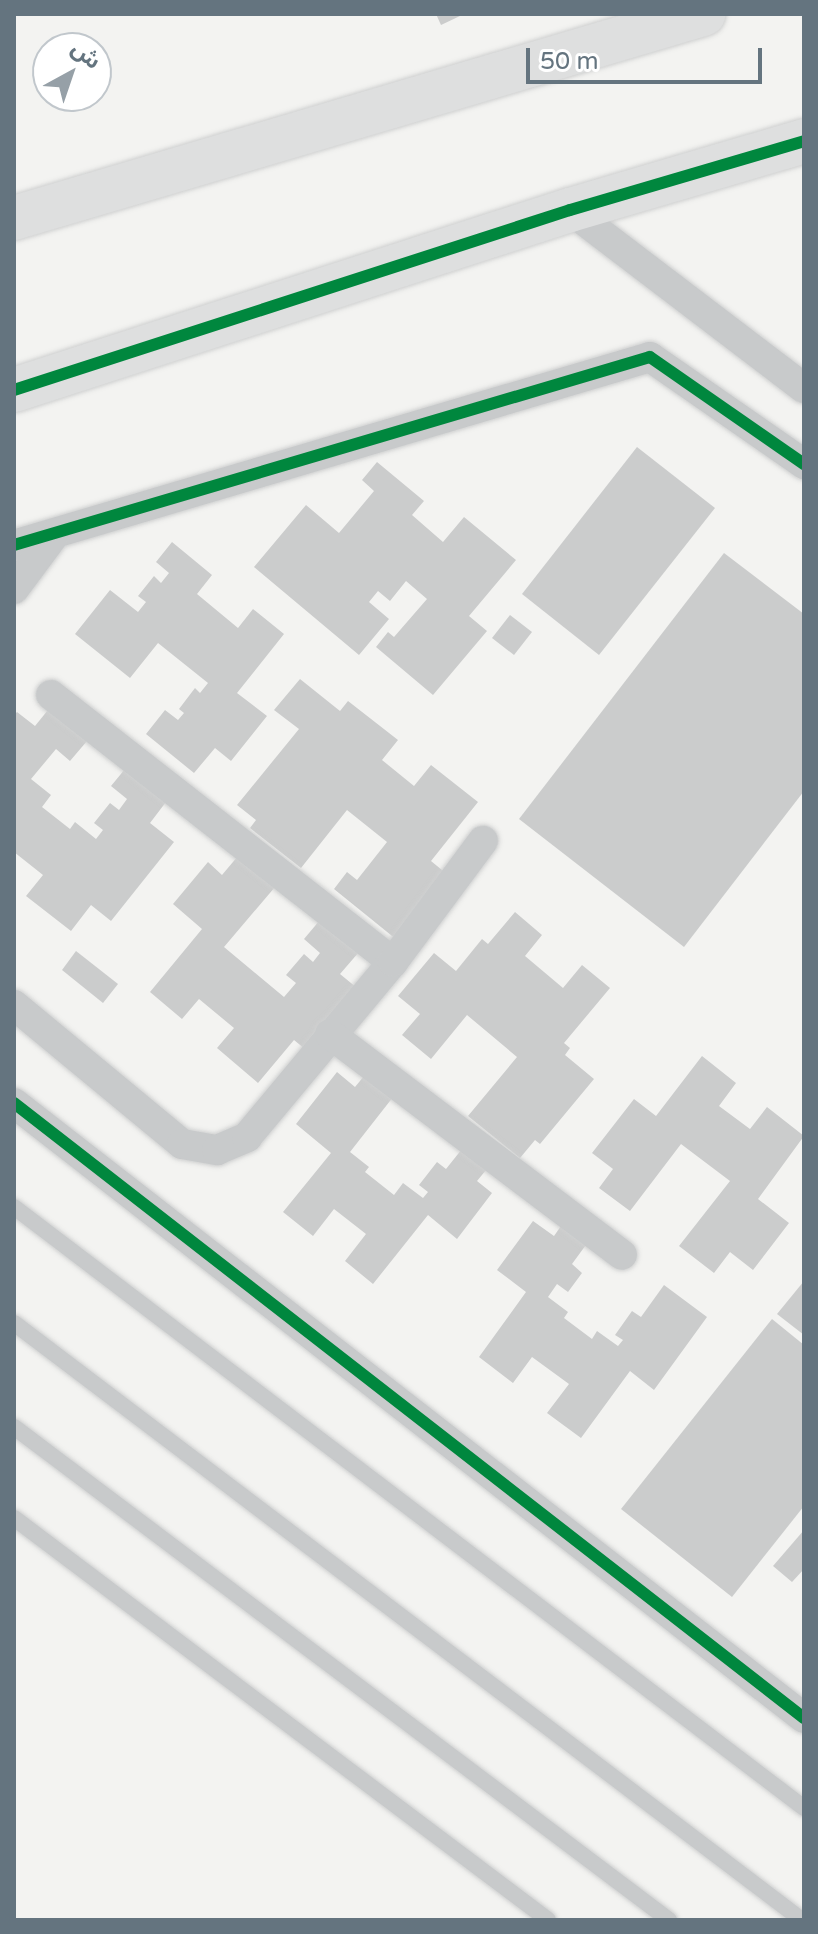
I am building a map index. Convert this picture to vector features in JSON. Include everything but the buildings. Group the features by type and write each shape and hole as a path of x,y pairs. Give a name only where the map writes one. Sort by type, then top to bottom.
{"street":[{"path":"14,218 703,14"},
{"path":"14,390 570,210 804,141"},
{"path":"570,210 804,388"},
{"path":"14,545 650,357 804,464"},
{"path":"14,589 55,534"},
{"path":"51,695 393,962"},
{"path":"14,1005 182,1144 217,1150 247,1137 393,962 483,841"},
{"path":"330,1034 622,1255"},
{"path":"14,1103 804,1718"}],"lane":[{"path":"14,1207 804,1808"},
{"path":"14,1323 802,1920"},
{"path":"14,1427 669,1920"},
{"path":"14,1518 548,1920"}],"cycle path":[{"path":"14,390 570,210 804,141"},
{"path":"14,545 650,357 804,464"},
{"path":"14,1103 804,1718"}]}
